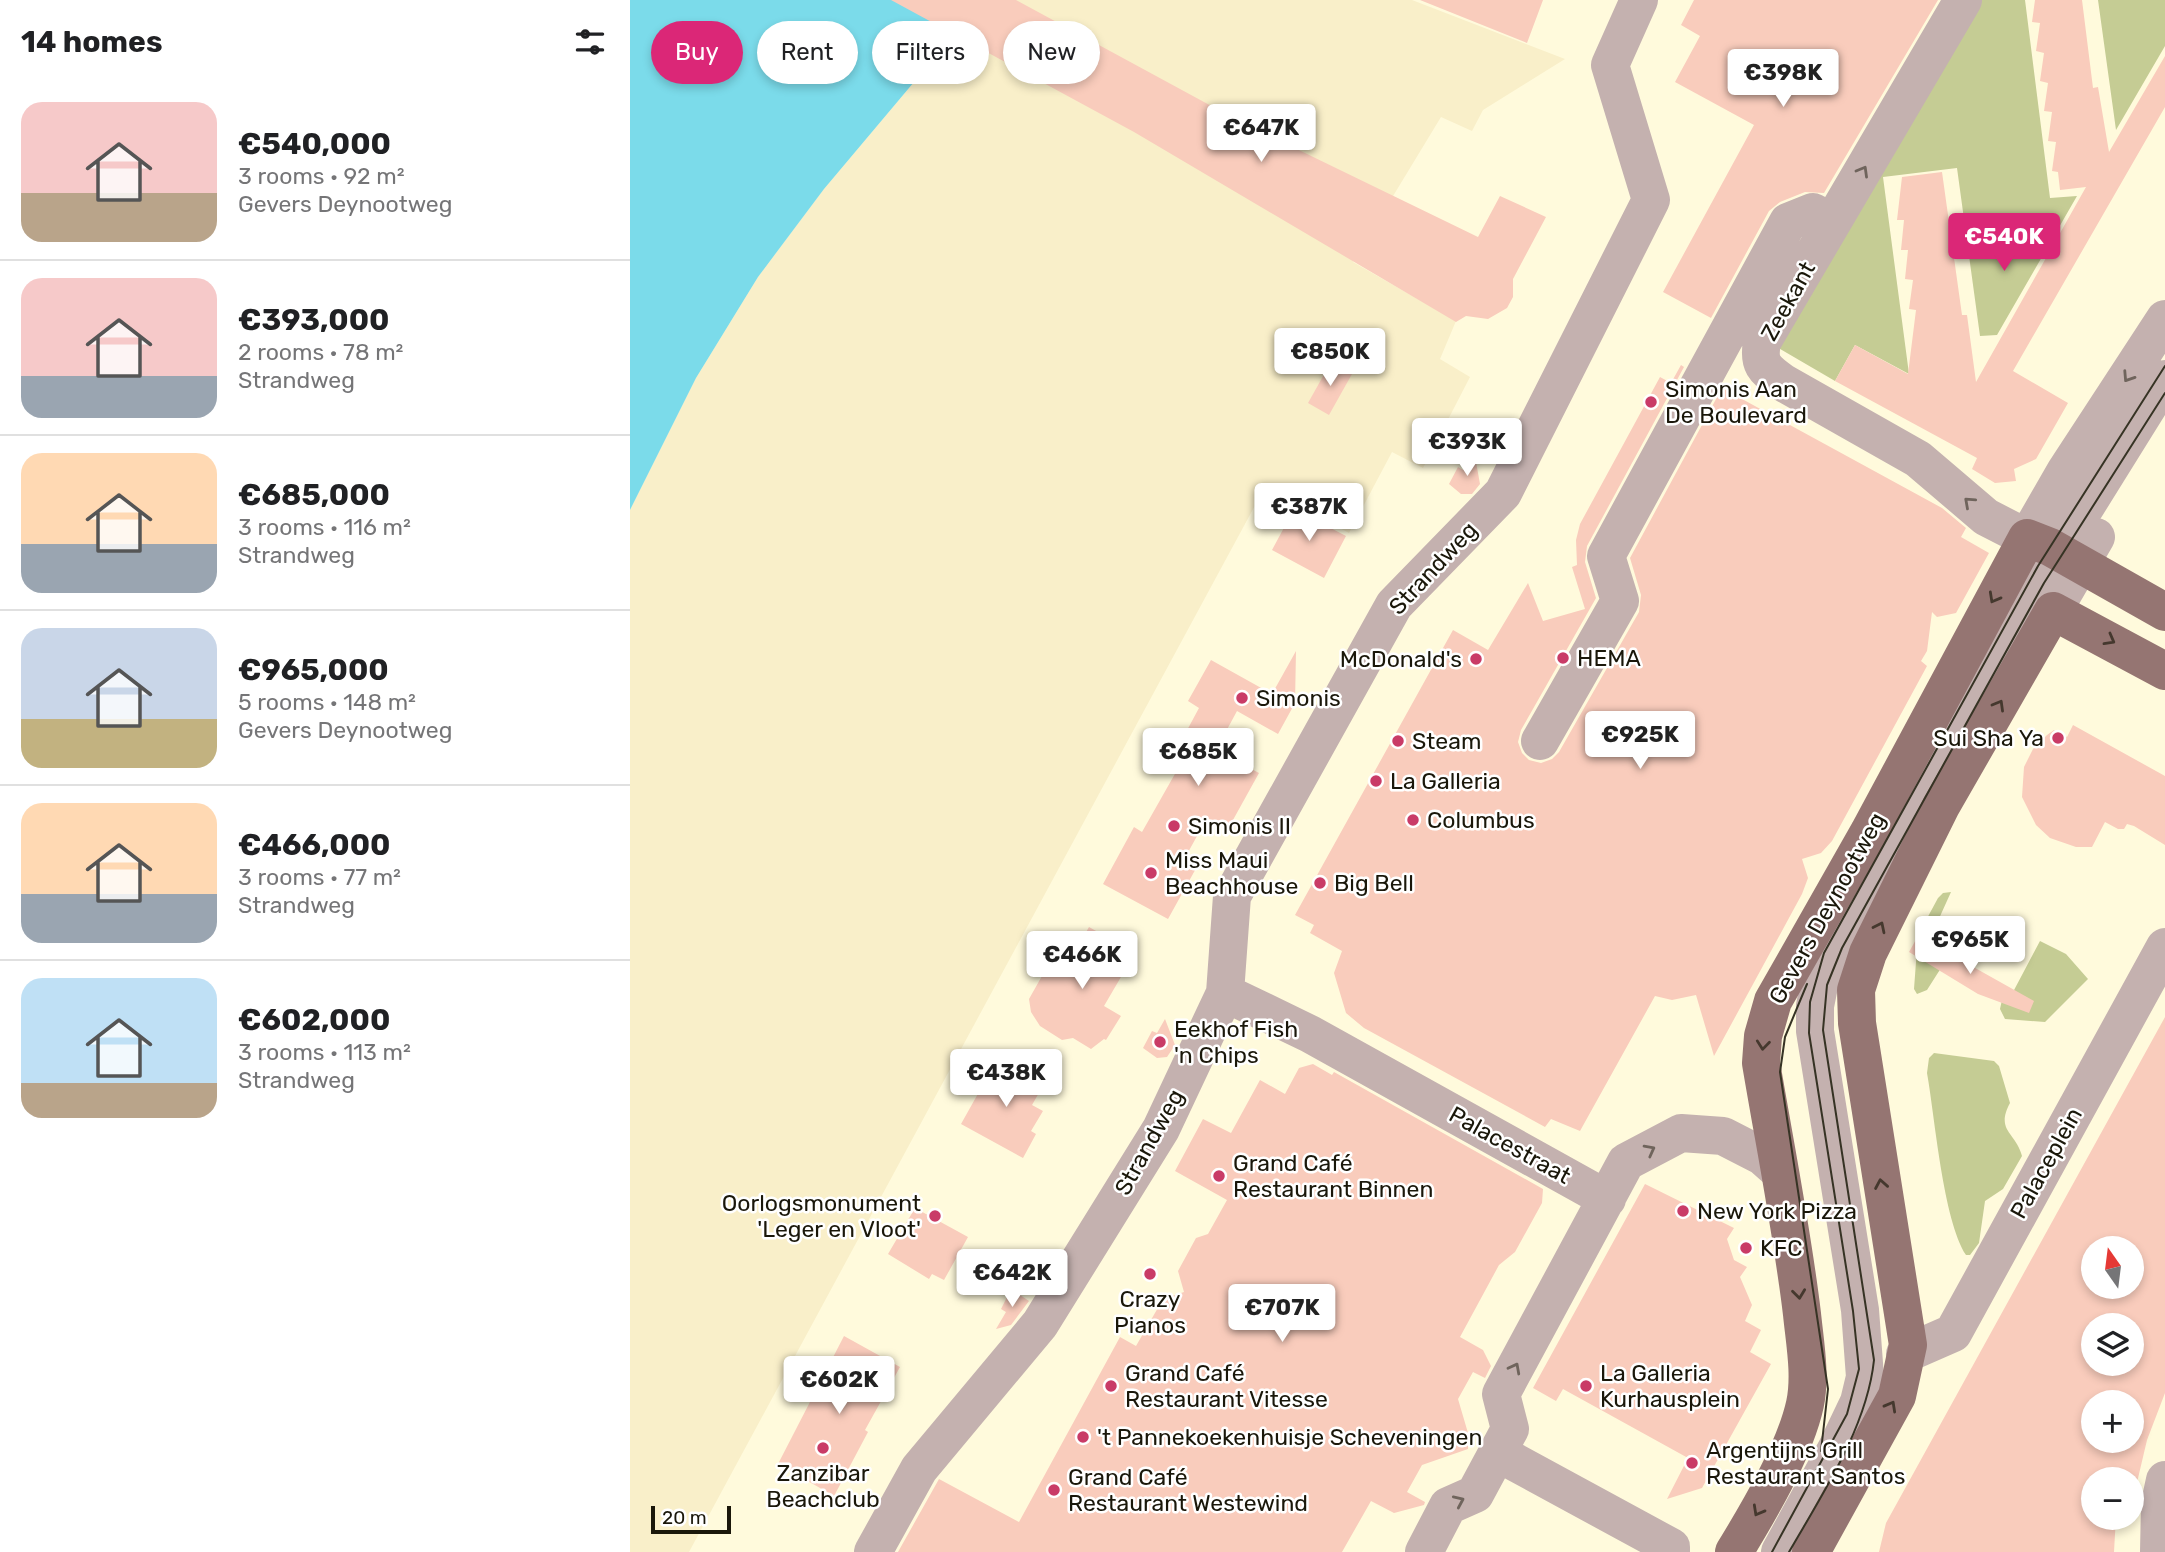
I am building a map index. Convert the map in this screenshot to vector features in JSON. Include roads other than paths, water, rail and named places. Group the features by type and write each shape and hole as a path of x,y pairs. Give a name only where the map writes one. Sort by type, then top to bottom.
{"main road":[{"path":"2051,557 2165,612"},
{"name":"Gevers Deynootweg","path":"1734,1552 1768,1492 1805,1405 1808,1379 1804,1334 1761,1063 1763,1036 1773,1000 1869,832 2051,557"},
{"path":"2053,611 2165,671"},
{"name":"Gevers Deynootweg","path":"1811,1552 1897,1396 1905,1354 1905,1327 1857,1023 1856,990 1868,953 1908,871 1960,771 2053,611"}],"street":[{"name":"Strandweg","path":"873,1552 919,1469 1048,1313 1161,1129 1225,993 1233,896 1394,605 1503,493 1651,200 1610,65 1639,0"},
{"name":"Zeekant","path":"1963,0 1762,342 1759,358 1763,369 1918,459 1986,517 2051,557"},
{"path":"1540,741 1619,601 1606,556 1788,222 1813,212 1832,222"},
{"name":"Gevers Deynootweg","path":"2053,611 2051,557 2065,472 2165,320"},
{"name":"Gevers Deynootweg","path":"1780,1552 1837,1448 1859,1402 1865,1377 1860,1310 1815,1031 1815,1006 1820,981 1870,884 2051,557 2165,379"},
{"name":"Gevers Deynootweg","path":"2051,557 2165,420"},
{"name":"Palaceplein","path":"1905,1354 1952,1333 2165,947"},
{"name":"Palacestraat","path":"1225,993 1310,1034 1607,1199"},
{"path":"1424,1552 1448,1506 1475,1494 1498,1453 1510,1429 1501,1394 1626,1162 1681,1133 1723,1136 1762,1156 1779,1171"},
{"path":"1498,1453 1671,1546 1671,1552"},
{"path":"2159,1552 2160,1503 2165,1480"}],"water":[{"path":"630,0 964,0 952,21 872,21 872,84 912,84 824,189 758,277 696,378 630,510"}],"tram line":[{"path":"1772,1552 1847,1414 1859,1369 1853,1311 1809,1033 1810,1002 1824,953 2038,566 2165,366"},
{"path":"1789,1552 1853,1435 1863,1410 1874,1360 1823,1030 1827,985 1842,948 2044,583 2165,393"},
{"path":"1807,984 1785,1037 1780,1072 1828,1389 1821,1451"}],"place":[{"name":"Simonis Aan De Boulevard","path":"1651,402"},
{"name":"HEMA","path":"1563,658"},
{"name":"McDonald's","path":"1476,659"},
{"name":"Simonis","path":"1242,698"},
{"name":"Sui Sha Ya","path":"2058,738"},
{"name":"Steam","path":"1398,741"},
{"name":"La Galleria","path":"1376,781"},
{"name":"Columbus","path":"1413,820"},
{"name":"Simonis II","path":"1174,826"},
{"name":"Miss Maui Beachhouse","path":"1151,873"},
{"name":"Big Bell","path":"1320,883"},
{"name":"Eekhof Fish 'n Chips","path":"1160,1042"},
{"name":"Grand Café Restaurant Binnen","path":"1219,1176"},
{"name":"New York Pizza","path":"1683,1211"},
{"name":"Oorlogsmonument 'Leger en Vloot'","path":"935,1216"},
{"name":"KFC","path":"1746,1248"},
{"name":"Crazy Pianos","path":"1150,1274"},
{"name":"Grand Café Restaurant Vitesse","path":"1111,1386"},
{"name":"La Galleria Kurhausplein","path":"1586,1386"},
{"name":"'t Pannekoekenhuisje Scheveningen","path":"1083,1437"},
{"name":"Zanzibar Beachclub","path":"823,1448"},
{"name":"Argentijns Grill Restaurant Santos","path":"1692,1463"},
{"name":"Grand Café Restaurant Westewind","path":"1054,1490"}]}
